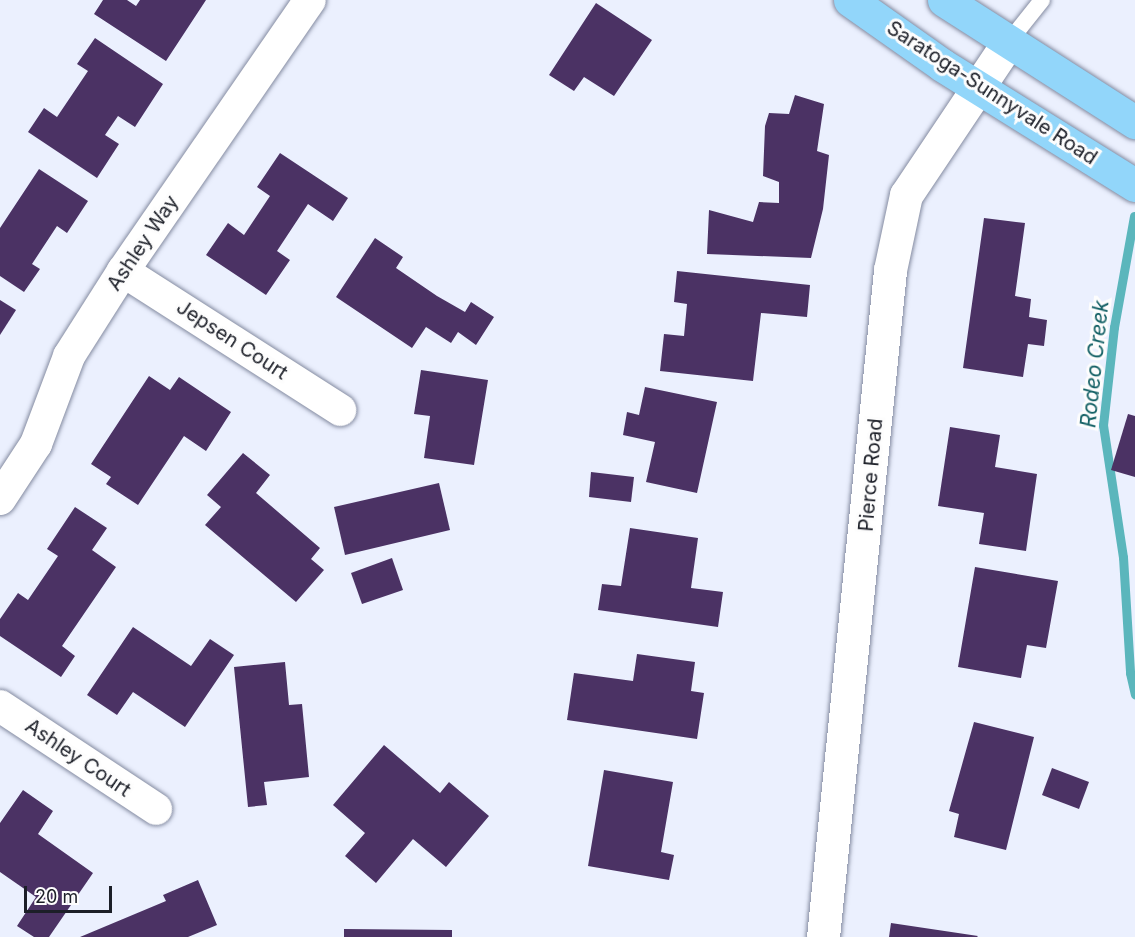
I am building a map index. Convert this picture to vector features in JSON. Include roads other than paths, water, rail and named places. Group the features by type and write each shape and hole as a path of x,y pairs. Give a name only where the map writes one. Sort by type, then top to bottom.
{"main road":[{"name":"Saratoga-Sunnyvale Road","path":"850,0 977,87 1135,185"},
{"path":"944,0 1007,44 1135,122"}],"street":[{"name":"Ashley Way","path":"0,499 36,444 69,356 123,271 310,0"},
{"name":"Pierce Road","path":"823,937 890,270 906,195 1007,44"},
{"name":"Jepsen Court","path":"123,271 340,410"},
{"name":"Ashley Court","path":"0,706 156,809"}],"lane":[{"path":"1007,44 1042,0"}],"waterway":[{"name":"Rodeo Creek","path":"1134,216 1114,327 1103,425 1123,557 1130,673 1135,694"}]}
